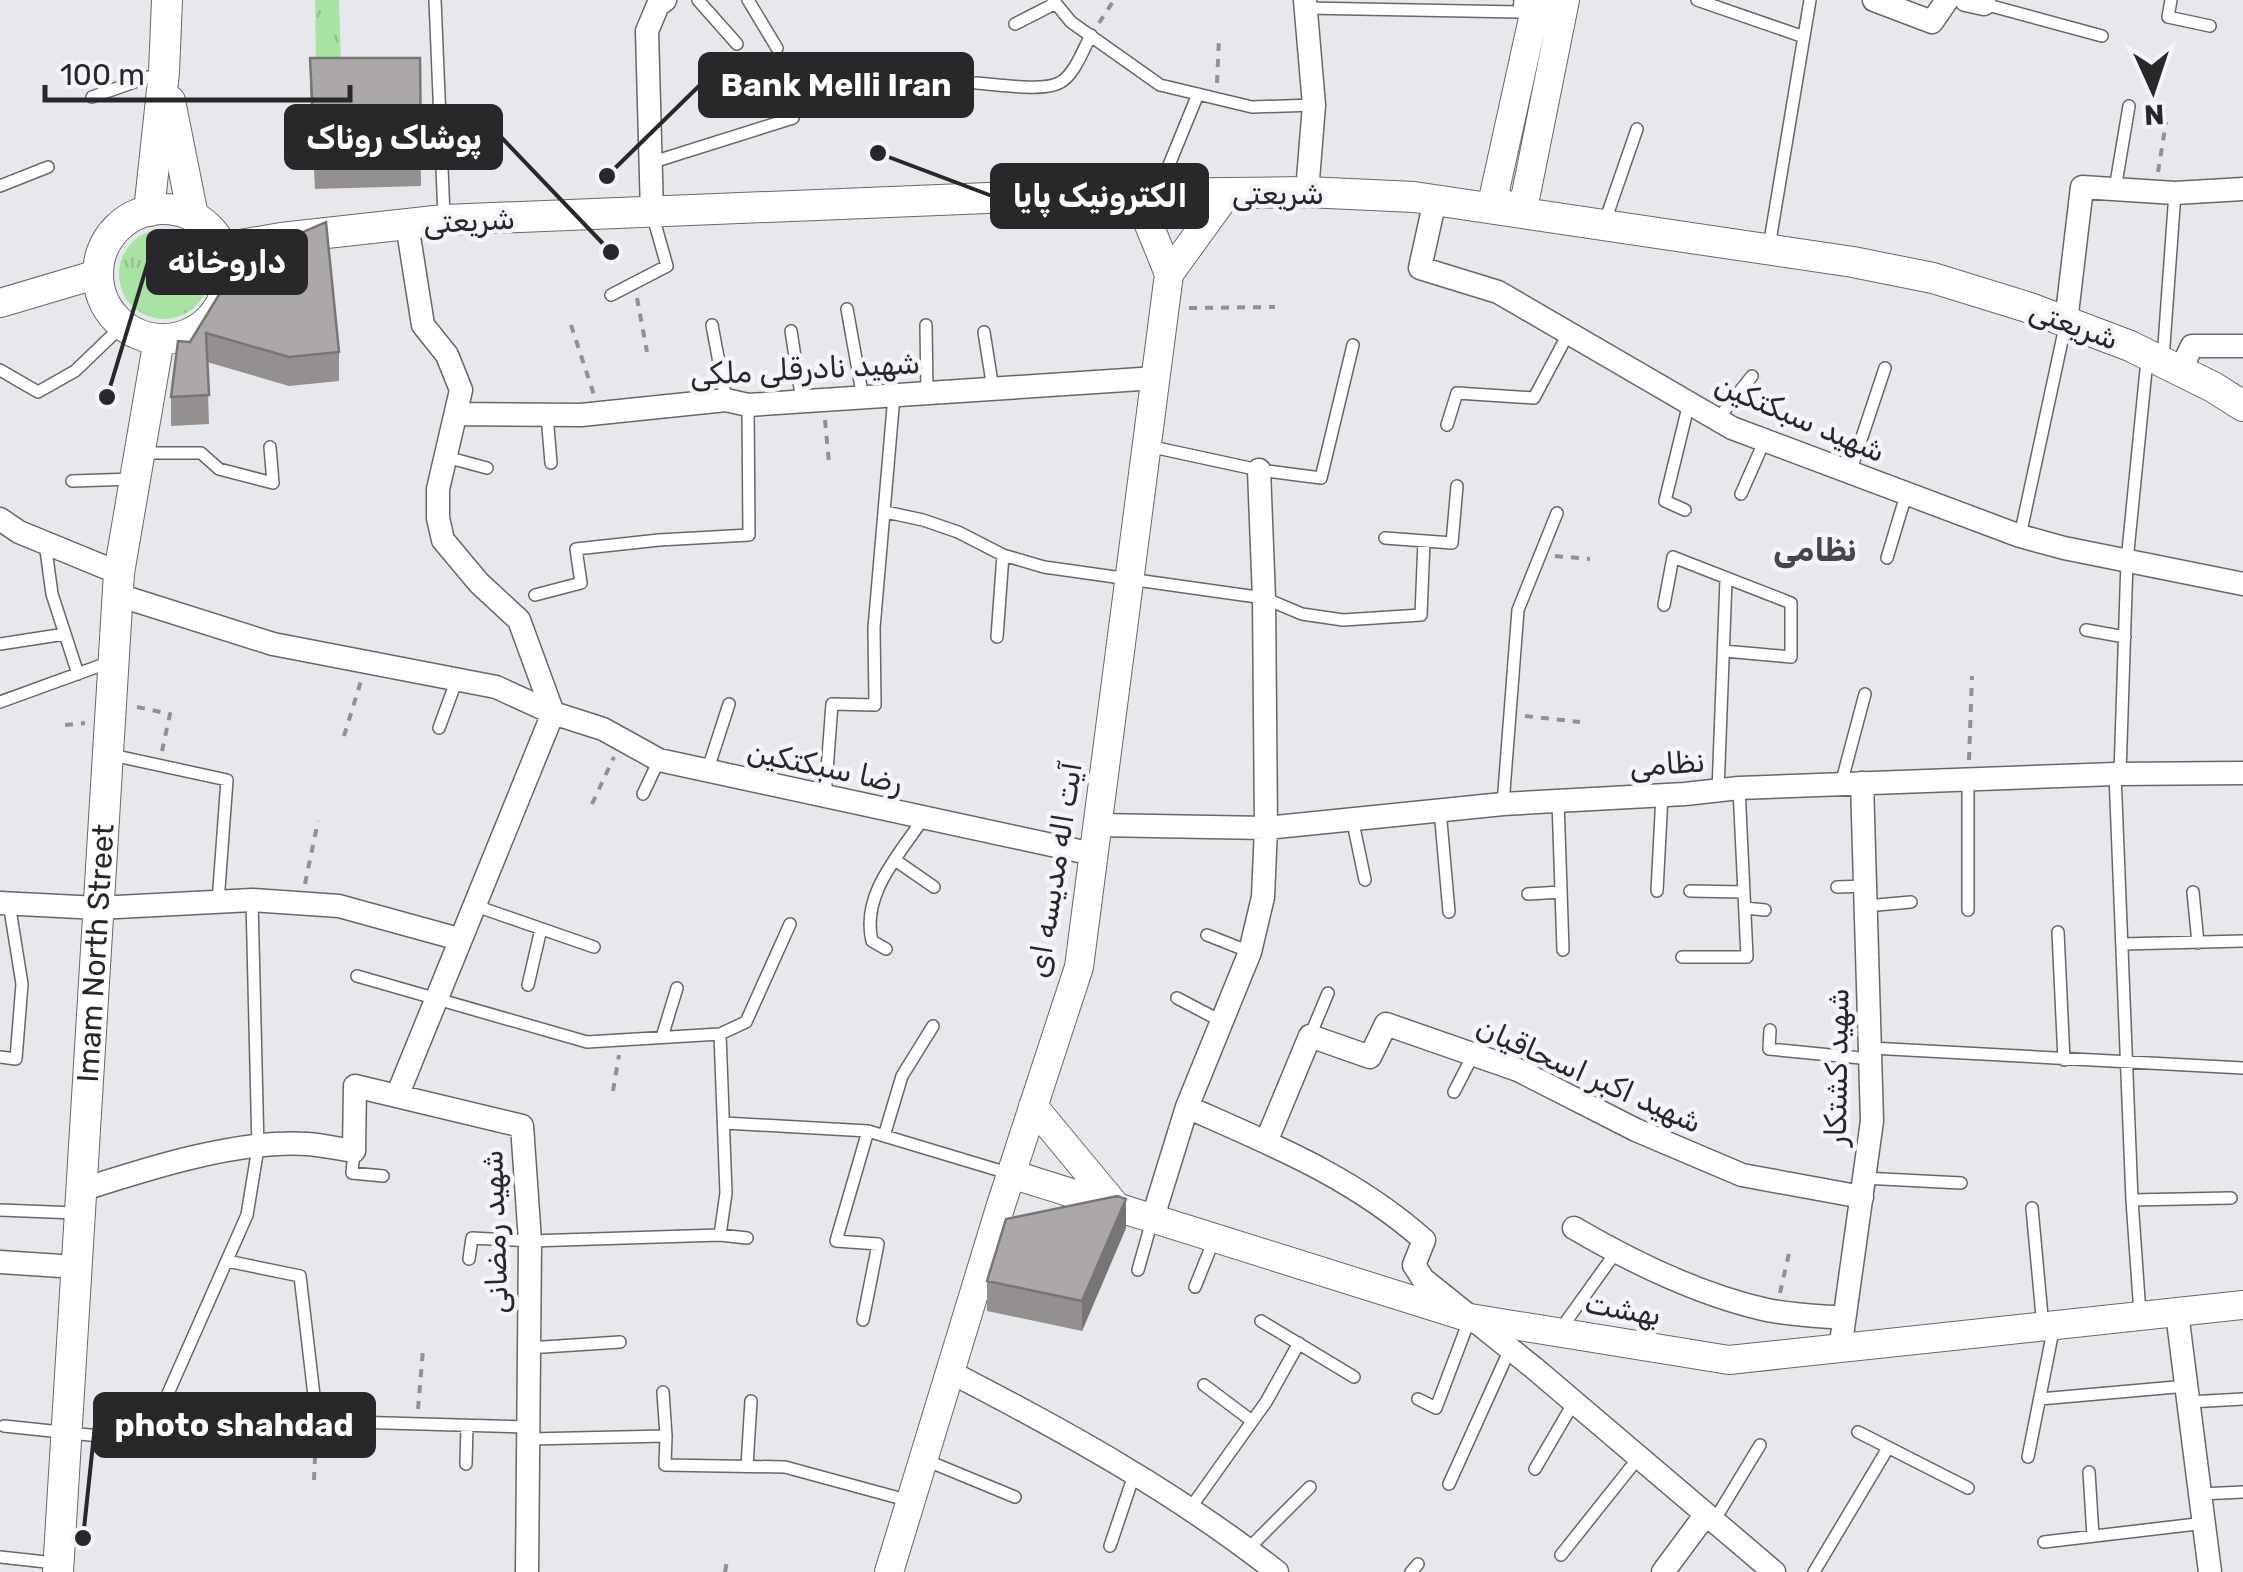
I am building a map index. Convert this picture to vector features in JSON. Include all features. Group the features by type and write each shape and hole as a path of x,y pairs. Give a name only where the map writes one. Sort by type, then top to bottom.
{"main road":[{"path":"148,210 164,72 167,0"},
{"path":"164,72 192,216"},
{"name":"شریعتی","path":"223,248 444,220 1063,195 1307,192 1435,200 1933,278 2066,322 2164,362 2243,406"},
{"path":"148,210 178,211 192,216 210,229 223,248 228,269 226,291 216,311 201,327 181,336 159,339 140,335 123,325 101,294 98,274 102,252 112,234 128,219 148,210"},
{"name":"Imam North Street","path":"58,1568 119,584 159,339"}],"street":[{"path":"652,213 646,31 658,5 666,0"},
{"path":"1537,0 1494,195 1510,210 1525,199 1565,0"},
{"path":"1874,0 1932,22 1947,0"},
{"path":"1305,4 1314,105 1307,192"},
{"path":"2066,322 2082,187 2165,192 2243,189"},
{"path":"1169,274 1227,194"},
{"path":"1147,195 1169,274"},
{"name":"شهید سبکتکین","path":"1435,200 1420,268 1498,292 1716,420 1764,442 2020,536 2243,584"},
{"path":"397,1096 553,713 519,620 479,583 443,540 438,489 461,390 447,355 424,325 406,224"},
{"path":"0,303 98,274"},
{"name":"آیت اله مدیسه ای","path":"889,1572 1079,967 1169,274"},
{"path":"2164,362 2192,346 2243,346"},
{"name":"شهید نادرقلی ملکی","path":"458,414 600,414 1156,378"},
{"path":"1154,1218 1187,1107 1250,952 1263,897 1264,598 1259,470"},
{"name":"رضا سبکتکین","path":"0,519 119,584 273,644 496,687 553,713 602,729 658,760 1093,854"},
{"name":"نظامی","path":"1096,825 1266,828 1503,804 1728,789 2243,773"},
{"name":"شهید کشتکار","path":"1840,1350 1872,1121 1866,896 1851,784"},
{"path":"5,903 98,908 252,900 339,906 459,939"},
{"name":"شهید اکبر اسحاقیان","path":"1310,1036 1370,1057 1386,1024 1518,1070 1636,1130 1742,1175 1862,1188"},
{"path":"1266,1142 1310,1036"},
{"name":"شهید رمضانی","path":"354,1151 355,1086 522,1126 530,1241 528,1572"},
{"path":"1033,1106 1116,1205 1063,1217"},
{"path":"1187,1107 1342,1178 1390,1210 1424,1240 1414,1264 1422,1279 1774,1572"},
{"path":"80,1202 191,1159 304,1144 354,1151"},
{"name":"بهشت","path":"1011,1174 1470,1318 1729,1360 2243,1305"},
{"path":"993,1233 1028,1225"},
{"name":"بهشت","path":"1574,1228 1616,1252 1710,1294 1776,1311 1844,1318"},
{"path":"0,1262 76,1267"},
{"path":"2177,1314 2210,1572"},
{"path":"950,1372 1067,1432 1248,1549 1277,1572"},
{"path":"1664,1572 1710,1518"}],"lane":[{"path":"435,0 444,220"},
{"path":"698,0 737,44"},
{"path":"748,0 777,48"},
{"path":"1305,4 1452,6 1519,12 1520,0"},
{"path":"1697,0 1804,37"},
{"path":"1768,250 1810,0"},
{"path":"2171,0 2168,17 2210,26"},
{"path":"1015,24 1055,2 1072,22 1160,84 1252,107 1314,105"},
{"path":"1978,2 2102,36"},
{"path":"976,83 1060,83 1091,35"},
{"path":"92,98 164,72"},
{"path":"1147,195 1198,94"},
{"path":"2115,189 2129,106"},
{"path":"650,163 793,118"},
{"path":"1604,225 1638,129"},
{"path":"0,186 48,167"},
{"path":"2140,1316 2126,1064 2117,774 2128,561 2164,362 2165,192"},
{"path":"611,295 667,266 652,213"},
{"path":"847,309 864,398"},
{"path":"2020,536 2066,322"},
{"path":"0,370 38,392 75,372 123,325"},
{"path":"535,594 580,583 576,549 749,535 737,403 712,325"},
{"path":"926,326 928,393"},
{"path":"791,331 813,401"},
{"path":"984,332 992,389"},
{"path":"1446,425 1457,392 1534,398 1568,334"},
{"path":"1148,446 1259,470 1321,478 1354,345"},
{"path":"1850,474 1885,368"},
{"path":"1716,420 1752,376"},
{"path":"825,798 832,704 875,705 874,628 894,396"},
{"path":"1685,510 1665,501 1690,404"},
{"path":"547,415 551,464"},
{"path":"1742,494 1764,442"},
{"path":"72,481 201,453 219,469 274,483 270,447"},
{"path":"446,458 487,468"},
{"path":"1385,538 1452,543 1457,486"},
{"path":"1887,558 1906,494"},
{"path":"886,512 958,532 1003,555 1044,567 1264,598 1302,614 1344,620 1422,614 1424,541"},
{"path":"1503,804 1518,610 1558,513"},
{"path":"44,542 52,594 78,674"},
{"path":"996,637 1003,555"},
{"path":"1664,605 1673,557 1791,603 1791,657 1724,650"},
{"path":"1682,957 1747,958 1744,892 1728,789 1726,580"},
{"path":"2086,630 2124,638"},
{"path":"0,644 64,634"},
{"path":"0,702 114,661"},
{"path":"439,728 457,679"},
{"path":"1851,784 1865,694"},
{"path":"707,772 729,704"},
{"path":"108,754 227,780 218,902"},
{"path":"642,794 658,760"},
{"path":"1968,780 1968,910"},
{"path":"1657,891 1662,795"},
{"path":"1558,801 1563,950"},
{"path":"1440,810 1449,912"},
{"path":"1352,818 1364,880"},
{"path":"886,949 872,941 867,920 873,901 923,819"},
{"path":"896,860 934,887"},
{"path":"1837,886 1866,896 1911,902"},
{"path":"1690,891 1744,892"},
{"path":"1528,894 1562,892"},
{"path":"2192,892 2198,942"},
{"path":"147,1441 247,1216 258,1148 252,900"},
{"path":"0,1057 16,1059 22,984 5,903"},
{"path":"473,906 594,946"},
{"path":"1745,908 1765,910"},
{"path":"357,976 587,1042 720,1034 746,1022 790,924"},
{"path":"528,985 541,929"},
{"path":"2058,932 2064,1060"},
{"path":"1206,935 1250,952"},
{"path":"2122,944 2243,941"},
{"path":"662,1037 678,988"},
{"path":"1310,1036 1328,993"},
{"path":"1177,998 1221,1021"},
{"path":"884,1136 902,1076 933,1026"},
{"path":"1770,1030 1769,1049 2243,1068"},
{"path":"720,1034 726,1193 720,1235"},
{"path":"1454,1092 1473,1054"},
{"path":"724,1123 868,1131 1011,1174"},
{"path":"864,1320 878,1244 836,1241 868,1131"},
{"path":"354,1151 352,1172 383,1176"},
{"path":"1862,1188 1960,1182"},
{"path":"2132,1200 2231,1198"},
{"path":"0,1210 80,1202"},
{"path":"2028,1457 2040,1399 2048,1327 2032,1208"},
{"path":"1138,1270 1154,1218"},
{"path":"470,1259 472,1238 530,1241 720,1235 747,1238"},
{"path":"1195,1287 1216,1237"},
{"path":"1560,1332 1616,1252"},
{"path":"227,1261 300,1276 317,1421 666,1436"},
{"path":"1418,1399 1436,1408 1470,1318"},
{"path":"1261,1321 1354,1376"},
{"path":"528,1348 620,1342"},
{"path":"1189,1510 1266,1402 1299,1344"},
{"path":"1448,1484 1510,1349"},
{"path":"1204,1385 1252,1421"},
{"path":"664,1392 665,1464 786,1468 910,1501"},
{"path":"2040,1399 2188,1394 2243,1398"},
{"path":"746,1466 752,1401"},
{"path":"1535,1469 1574,1402"},
{"path":"4,1426 147,1441 175,1426 236,1424"},
{"path":"466,1464 467,1425"},
{"path":"1858,1432 1968,1488"},
{"path":"1710,1518 1760,1445"},
{"path":"1814,1572 1888,1448"},
{"path":"1561,1554 1639,1457"},
{"path":"923,1459 1015,1497"},
{"path":"2088,1472 2093,1536"},
{"path":"1110,1546 1134,1475"},
{"path":"1248,1549 1310,1487"},
{"path":"2202,1494 2243,1492"},
{"path":"2044,1542 2205,1523"},
{"path":"0,1557 58,1568"}],"path":[{"path":"1091,35 1114,0"},
{"path":"1216,98 1218,38"},
{"path":"2165,192 2166,122"},
{"path":"634,284 647,352"},
{"path":"1164,309 1274,307"},
{"path":"571,325 600,414"},
{"path":"813,401 829,464"},
{"path":"1540,554 1590,558"},
{"path":"344,736 367,662"},
{"path":"1968,780 1972,676"},
{"path":"111,702 170,714 159,765"},
{"path":"1510,714 1580,722"},
{"path":"592,804 622,739"},
{"path":"300,904 318,820"},
{"path":"614,1091 622,1040"},
{"path":"1776,1311 1790,1249"},
{"path":"416,1424 423,1350"},
{"path":"314,1480 317,1421"},
{"path":"725,1572 727,1561"}],"green space":[{"path":"315,0 339,0 341,63 316,63"},
{"path":"164,229 196,242 209,274 196,306 164,319 132,306 119,274 132,242"}],"building":[{"path":"310,58 420,58 421,156 315,159"},
{"path":"326,222 339,352 289,357 206,333 209,395 171,397 178,341 190,342 241,259"},
{"path":"1117,1196 1126,1199 1082,1301 987,1281 1006,1219"}],"place":[{"name":"الکترونیک پایا","path":"878,153"},
{"name":"Bank Melli Iran","path":"607,176"},
{"name":"پوشاک روناک","path":"611,252"},
{"name":"داروخانه","path":"107,397"},
{"name":"photo shahdad","path":"83,1538"}],"district":[{"name":"نظامی","path":"1815,550"}]}
